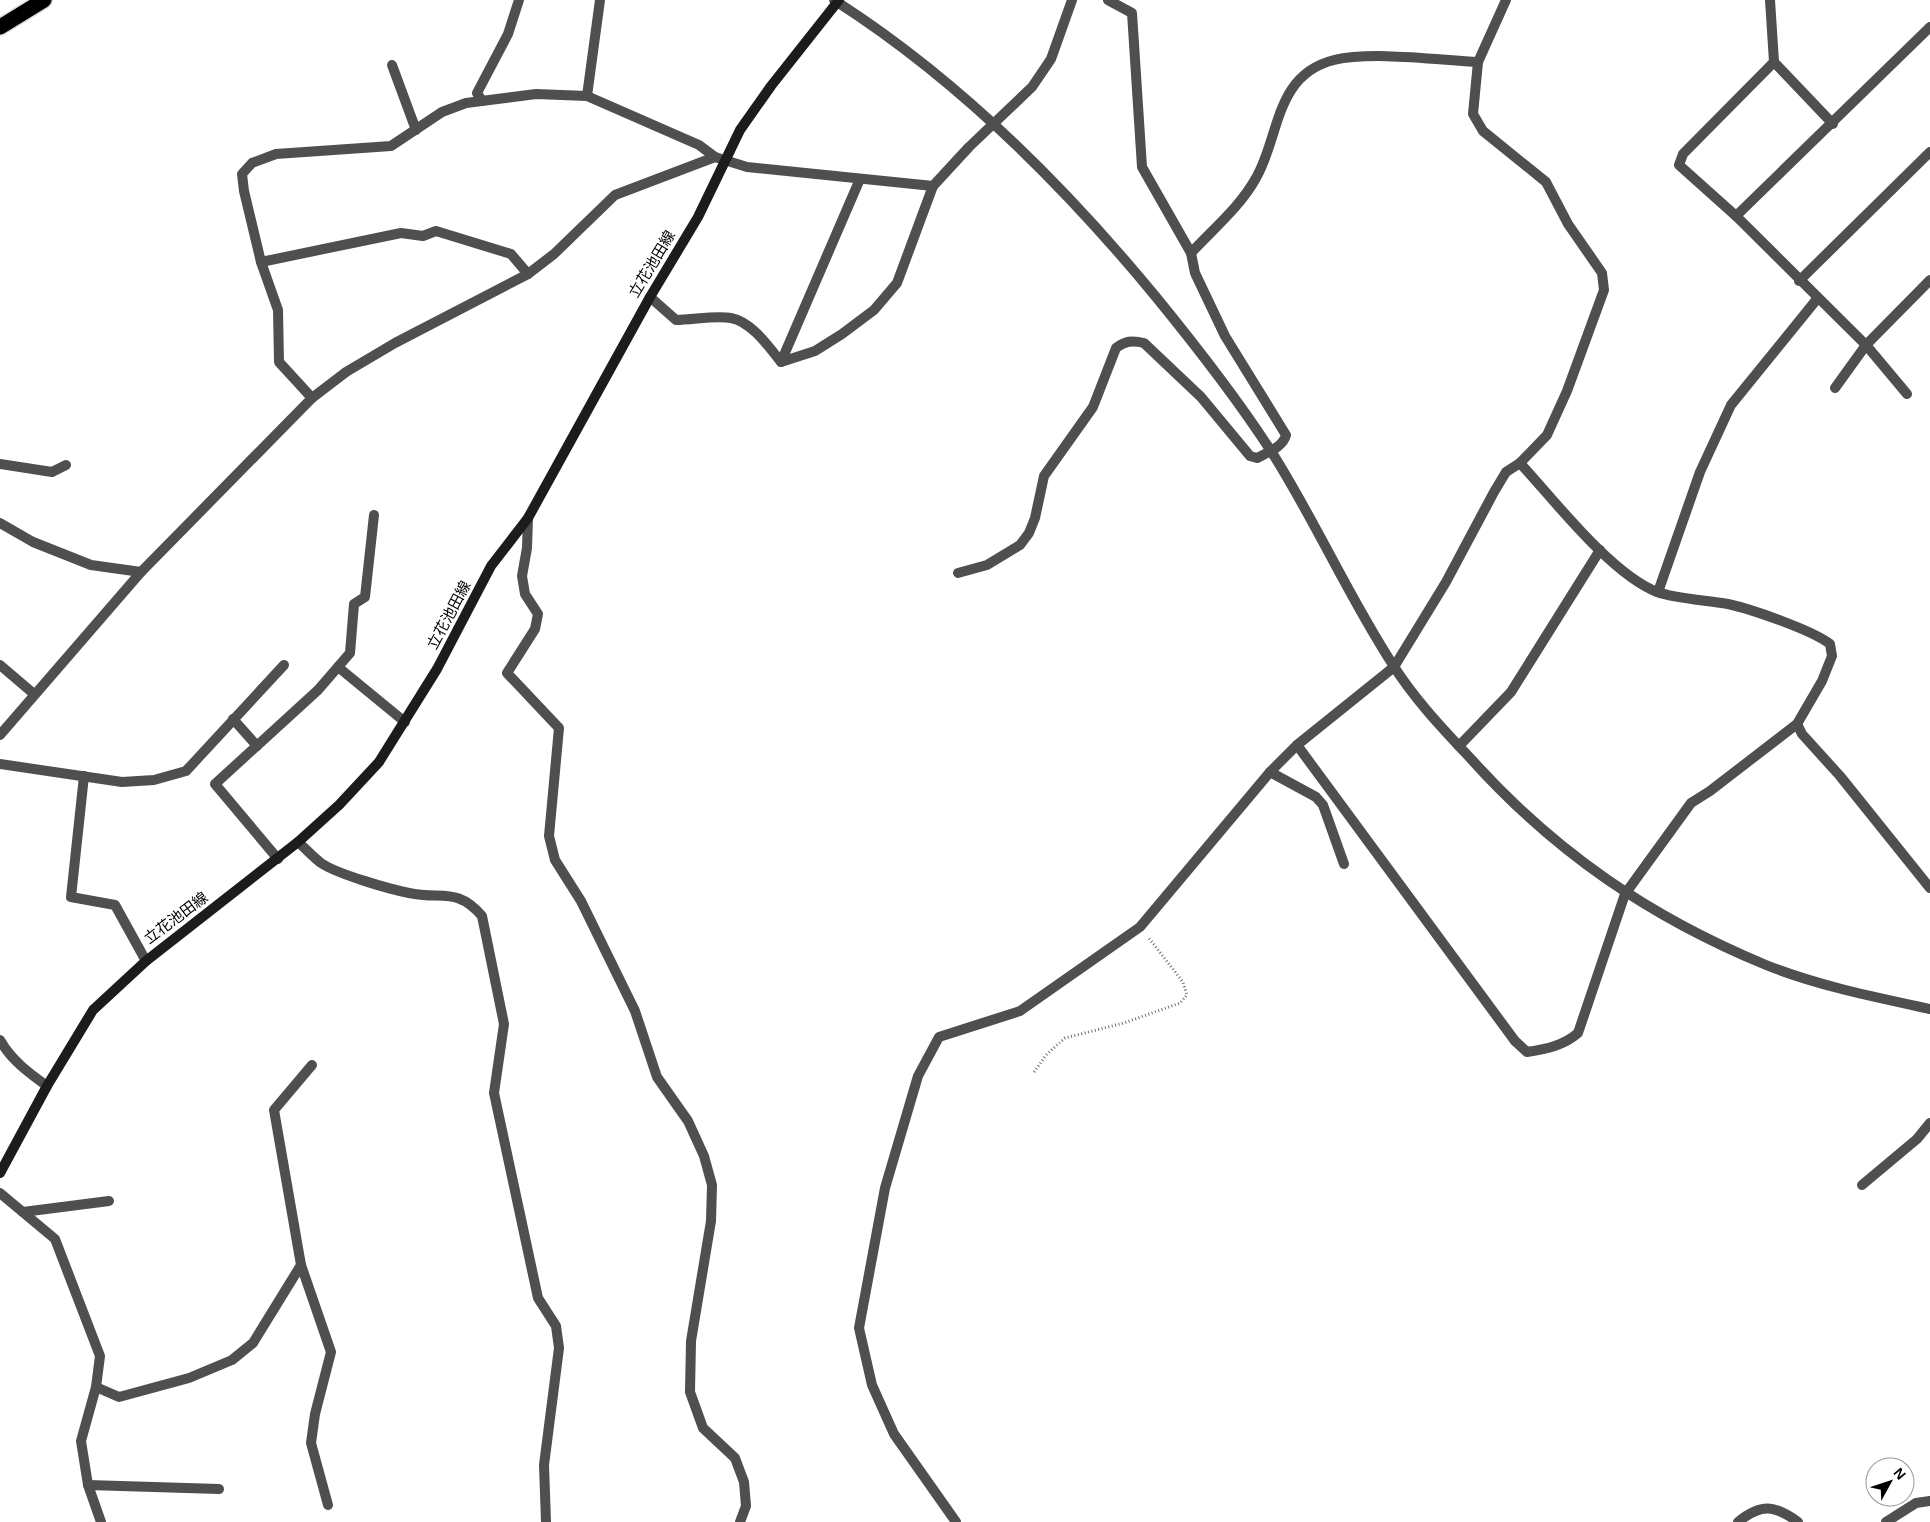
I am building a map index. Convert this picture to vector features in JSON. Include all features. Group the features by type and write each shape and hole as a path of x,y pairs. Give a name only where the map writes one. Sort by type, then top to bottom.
{"highway":[{"path":"0,26 44,0"}],"main road":[{"name":"立花池田線","path":"0,1173 47,1086 93,1010 146,961 298,842 339,805 379,762 437,669 491,566 528,518 650,297 698,217 720,158 771,86 837,1"}],"street":[{"path":"482,101 477,93 508,34 519,0"},
{"path":"587,96 600,0"},
{"path":"781,362 815,351 842,334 874,310 897,283 932,186 1032,87 1051,59 1072,0"},
{"path":"958,573 987,566 1020,545 1029,533 1035,518 1044,476 1093,407 1116,348 1123,342 1134,340 1144,343 1200,397 1250,456 1257,458 1284,441 1286,435 1224,336 1195,273 1191,253 1142,167 1132,14 1108,0"},
{"path":"956,1522 894,1434 872,1385 860,1328 885,1188 918,1076 939,1037 1020,1011 1140,927 1270,772 1297,745 1394,667 1446,582 1506,472 1520,463 1547,435 1567,391 1604,290 1602,273 1568,224 1546,182 1483,131 1473,114 1478,62 1506,0"},
{"path":"1770,0 1774,62 1832,124"},
{"path":"837,1 881,30 994,124 1051,178 1118,251 1190,338 1270,450 1394,667 1432,717 1501,792 1556,842 1625,894 1693,931 1769,966 1851,992 1930,1009"},
{"path":"1736,216 1930,27"},
{"path":"1191,253 1248,193 1258,176 1281,106 1304,74 1333,60 1368,57 1478,62"},
{"path":"1774,62 1683,154 1679,164 1736,216 1799,281 1866,345 1907,394"},
{"path":"392,65 416,130"},
{"path":"312,398 279,362 278,310 261,262 244,191 242,174 252,163 276,154 391,146 442,112 466,103 536,94 587,96 699,146 720,158 747,167 932,186"},
{"path":"1799,281 1930,152"},
{"path":"0,735 141,572 312,398 346,372 395,343 528,274 554,254 615,194 720,158"},
{"path":"781,362 860,179"},
{"path":"261,262 401,233 423,236 436,231 511,254 528,274"},
{"path":"1835,388 1866,345 1930,280"},
{"path":"650,297 676,320 731,318 741,322 762,338 781,362"},
{"path":"1658,592 1700,472 1731,405 1817,298"},
{"path":"1297,745 1515,1041 1527,1052 1550,1048 1570,1039 1578,1033 1625,894 1690,803 1797,724 1825,673 1832,656 1830,644 1812,634 1730,604 1658,592 1635,579 1600,550 1520,463"},
{"path":"0,464 52,472 66,465"},
{"path":"278,859 216,784 318,690 350,653 354,604 365,597 374,515"},
{"path":"528,518 527,548 522,576 525,594 538,614 536,629 507,673 559,728 549,836 555,860 581,900 631,1003 658,1077 688,1121 704,1156 712,1185 711,1220 691,1342 690,1392 703,1428 735,1458 744,1482 746,1506 740,1522"},
{"path":"0,523 33,542 91,565 141,572"},
{"path":"1459,746 1490,711 1511,692 1600,550"},
{"path":"0,664 34,694"},
{"path":"0,764 122,782 154,780 186,771 284,665"},
{"path":"338,667 405,722"},
{"path":"233,719 257,746"},
{"path":"1797,724 1802,734 1846,784 1930,888"},
{"path":"1270,772 1316,797 1323,805 1344,864"},
{"path":"84,776 70,897 115,905 146,961"},
{"path":"298,842 322,864 363,880 410,894 461,897 474,906 482,916 504,1024 494,1093 538,1298 556,1326 559,1348 544,1465 546,1522"},
{"path":"0,1040 4,1048 24,1068 47,1086"},
{"path":"312,1065 274,1110 300,1265 331,1352 311,1443 328,1505"},
{"path":"1862,1185 1917,1139 1930,1123"},
{"path":"0,1193 55,1239 100,1356 96,1386 80,1441 88,1485 101,1522"},
{"path":"23,1212 109,1201"},
{"path":"96,1386 119,1397 189,1378 232,1360 253,1343 300,1265"},
{"path":"88,1485 219,1489"},
{"path":"1886,1522 1916,1503 1930,1501"},
{"path":"1738,1522 1748,1514 1767,1507 1782,1510 1798,1522"}],"path":[{"path":"1034,1072 1047,1054 1065,1038 1124,1023 1180,1003 1187,994 1182,982 1140,927"}]}
